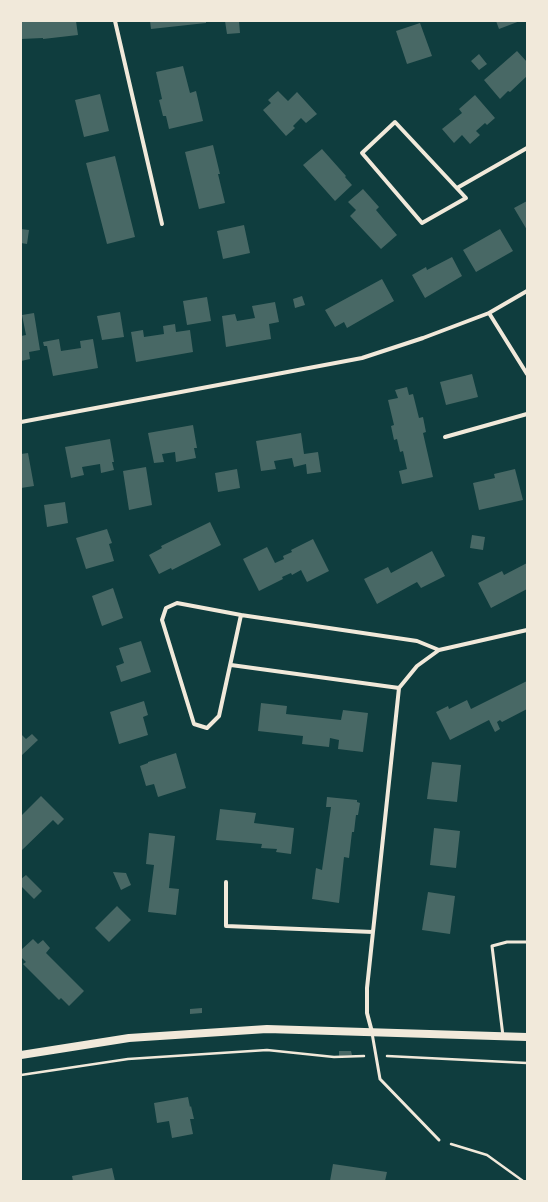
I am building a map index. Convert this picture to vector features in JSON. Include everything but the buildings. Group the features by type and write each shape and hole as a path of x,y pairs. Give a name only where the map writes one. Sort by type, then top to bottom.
{"main road":[{"path":"21,1054 129,1038 252,1030 527,1037"}],"street":[{"path":"115,21 162,224"},
{"path":"395,122 457,188 466,198 422,223 362,153 395,122"},
{"path":"457,188 527,148"},
{"path":"21,422 362,358 423,338 489,312 527,291"},
{"path":"489,312 527,374"},
{"path":"445,437 527,414"},
{"path":"241,615 219,716 207,728 194,724 162,620 166,608 177,603 241,615 417,641 439,650"},
{"path":"372,1033 367,1014 367,994 399,688 418,666 439,650 527,630"},
{"path":"231,665 399,688"},
{"path":"226,882 226,926 373,932"}],"lane":[{"path":"503,1036 492,946 507,942 527,942"},
{"path":"372,1033 380,1079 439,1140"}],"path":[{"path":"21,1075 128,1059 267,1050 334,1057 375,1055 527,1063"},
{"path":"439,1140 487,1155 523,1181"}]}
